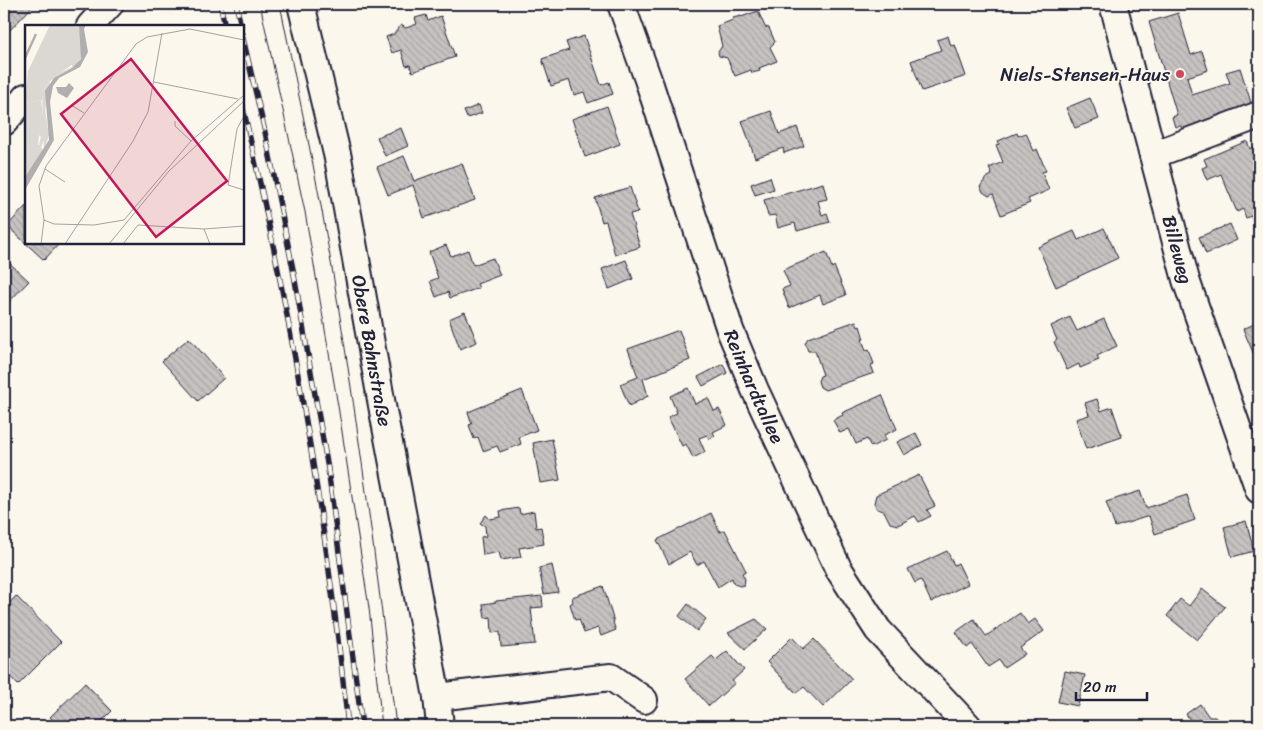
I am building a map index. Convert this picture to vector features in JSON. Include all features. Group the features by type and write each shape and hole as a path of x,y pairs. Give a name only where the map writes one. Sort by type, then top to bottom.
{"street":[{"path":"91,25 110,4"},
{"name":"Obere Bahnstraße","path":"301,4 338,158 383,411 438,697 440,726"},
{"name":"Reinhardtallee","path":"621,4 662,121 730,330 754,390 838,568 878,630 968,726"},
{"name":"Billeweg","path":"1113,4 1186,280 1259,490"},
{"path":"4,122 25,98"},
{"path":"1153,155 1259,115"},
{"path":"438,697 611,677 644,700"}],"building":[{"path":"4,4 35,4 7,33 4,30"},
{"path":"758,11 765,27 769,28 775,42 770,47 777,61 759,68 760,71 752,73 751,70 735,76 727,58 719,56 718,52 722,46 717,26 733,20 733,18"},
{"name":"Niels-Stensen-Haus","path":"1178,13 1191,55 1202,51 1208,70 1187,77 1192,95 1230,83 1226,72 1240,68 1254,112 1183,134 1181,126 1175,127 1172,117 1177,115 1149,22"},
{"path":"426,15 428,21 441,16 455,57 412,72 410,65 406,66 401,50 392,53 386,37 394,34 401,25 406,28 417,24 415,18"},
{"path":"584,36 601,85 609,82 613,94 588,103 584,92 574,95 569,80 551,86 542,59 569,50 566,42"},
{"path":"948,36 951,46 955,45 966,76 922,91 911,61 941,50 937,40"},
{"path":"1090,98 1099,119 1075,128 1066,108"},
{"path":"479,105 482,113 467,118 464,111"},
{"path":"607,106 620,144 585,157 572,119"},
{"path":"771,111 779,134 797,127 804,146 784,153 783,148 755,158 742,121"},
{"path":"401,128 408,146 385,156 377,137"},
{"path":"1017,133 1018,136 1026,133 1034,151 1037,149 1046,171 1042,172 1049,190 1028,199 1030,203 1001,215 993,194 989,196 980,187 986,178 992,175 989,168 1003,162 996,145 999,144 998,141"},
{"path":"1247,141 1250,149 1258,145 1259,149 1259,221 1254,223 1251,216 1246,218 1243,209 1237,212 1221,174 1207,180 1202,168 1207,166 1204,159"},
{"path":"404,156 414,181 462,163 475,200 424,218 413,185 388,195 377,167"},
{"path":"770,177 774,189 755,195 751,184"},
{"path":"823,183 827,199 818,201 822,215 827,213 830,222 797,231 795,223 778,228 775,215 768,216 764,200"},
{"path":"630,187 638,212 630,214 640,247 615,255 606,221 602,222 595,198"},
{"path":"25,207 25,243 7,226"},
{"path":"1230,224 1237,240 1206,254 1199,237"},
{"path":"1104,228 1118,258 1056,287 1038,247 1074,231 1078,240"},
{"path":"27,244 59,244 44,260"},
{"path":"446,245 451,256 468,250 473,265 493,258 500,275 477,284 479,288 450,298 448,292 436,297 430,281 438,278 429,252"},
{"path":"826,252 846,295 823,304 820,295 789,308 782,289 790,286 783,270"},
{"path":"4,258 29,281 4,307"},
{"path":"626,260 633,279 609,289 602,269"},
{"path":"465,312 477,342 460,349 449,319"},
{"path":"1070,317 1077,331 1104,319 1117,346 1097,356 1099,360 1080,368 1079,364 1067,370 1054,342 1057,340 1051,326"},
{"path":"856,321 858,327 860,326 866,351 869,350 874,364 871,365 874,373 825,390 820,387 818,381 820,376 823,375 815,351 808,351 805,343 808,338"},
{"path":"1259,322 1259,364 1258,364 1243,329"},
{"path":"679,330 690,360 643,379 648,396 629,406 620,384 638,377 628,349"},
{"path":"189,338 224,378 198,401 162,361"},
{"path":"723,364 727,373 703,386 698,377"},
{"path":"688,388 695,404 708,398 714,411 719,409 727,425 713,432 715,436 709,439 707,435 699,438 705,452 693,458 686,444 682,446 668,417 677,413 670,396"},
{"path":"522,390 537,430 519,437 521,444 500,452 497,446 483,451 478,437 474,439 469,425 472,424 468,412"},
{"path":"882,395 897,429 884,435 886,440 871,447 867,439 856,444 849,429 840,433 833,420 843,415 842,413"},
{"path":"1097,399 1101,411 1112,407 1122,437 1086,449 1076,419 1089,415 1085,403"},
{"path":"916,433 922,445 904,455 897,442"},
{"path":"552,439 560,480 540,483 533,443"},
{"path":"919,475 935,506 927,510 931,516 919,522 915,516 898,525 890,523 884,511 877,509 874,503 876,495"},
{"path":"1140,491 1146,508 1187,495 1195,520 1155,534 1149,516 1115,527 1106,502"},
{"path":"519,508 520,514 534,511 536,528 541,527 544,544 519,548 521,557 501,560 499,552 483,555 481,537 486,536 485,526 480,523 486,515 490,519 501,517 500,511"},
{"path":"711,513 720,532 725,530 746,571 742,573 745,579 744,585 734,584 732,578 718,587 704,561 697,565 690,552 669,564 657,540"},
{"path":"1246,521 1254,551 1232,557 1224,527"},
{"path":"947,551 954,565 958,563 968,584 931,602 921,580 915,583 908,569"},
{"path":"552,565 558,592 544,594 539,568"},
{"path":"603,586 616,630 601,636 598,628 584,633 579,619 575,620 570,604 573,602 572,597"},
{"path":"1202,589 1225,607 1197,640 1167,616 1180,599 1189,606"},
{"path":"16,596 61,642 18,685 4,670 4,609"},
{"path":"542,596 543,607 531,608 535,644 501,647 500,632 492,633 491,617 485,618 483,604"},
{"path":"688,604 706,619 697,631 679,616"},
{"path":"1020,613 1028,624 1035,619 1044,631 1020,648 1025,654 1004,668 999,660 988,667 972,644 967,648 956,632 974,619 986,636"},
{"path":"756,619 767,629 745,649 728,633"},
{"path":"792,637 803,649 814,639 852,679 823,707 804,687 796,693 767,662"},
{"path":"727,651 744,670 732,681 735,683 709,706 685,679 712,656 716,660"},
{"path":"1065,671 1085,675 1078,706 1058,702"},
{"path":"85,683 112,711 97,726 59,726 50,717"},
{"path":"1200,704 1209,717 1215,717 1223,726 1194,726 1186,714"}],"tram line":[{"path":"260,4 305,212 339,412 369,608 382,726"},
{"path":"280,4 322,211 344,339 372,533 396,726"}],"railway":[{"path":"220,4 225,25"},
{"path":"236,4 241,25"},
{"path":"244,43 265,132 293,269 328,469 362,726"},
{"path":"244,112 276,258 305,413 329,569 348,726"}],"place":[{"name":"Niels-Stensen-Haus","path":"1180,74"}]}
